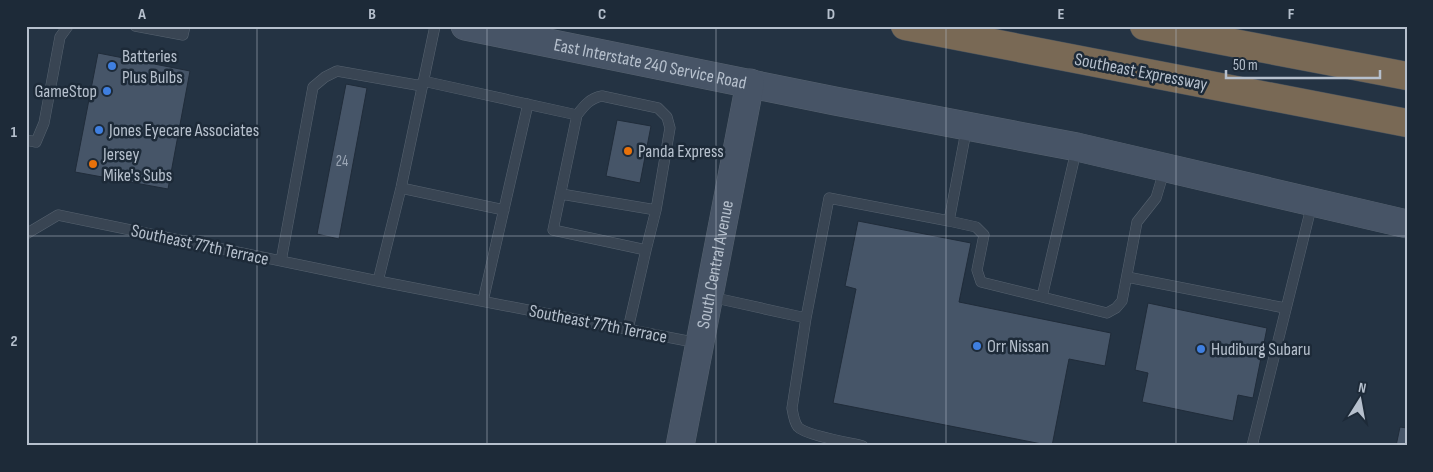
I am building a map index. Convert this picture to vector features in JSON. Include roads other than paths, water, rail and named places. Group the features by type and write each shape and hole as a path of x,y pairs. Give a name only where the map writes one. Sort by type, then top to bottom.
{"highway":[{"name":"Southeast Expressway","path":"904,26 1407,123"},
{"path":"1144,26 1407,76"}],"main road":[{"name":"East Interstate 240 Service Road","path":"465,26 835,101 1077,146 1407,224"},
{"name":"South Central Avenue","path":"680,446 750,83"}],"lane":[{"path":"26,140 36,142 44,123 60,37 68,26"},
{"path":"135,26 183,35 184,26"},
{"path":"378,281 401,188 435,26"},
{"path":"281,261 313,87 325,77 337,71 423,84 577,115"},
{"path":"628,328 656,210 670,128 667,116 658,108 602,96 595,98 587,103 577,115 554,230 646,250"},
{"path":"484,301 528,104"},
{"path":"948,221 967,125"},
{"path":"1042,297 1077,146"},
{"path":"863,446 810,433 799,428 793,417 792,408 806,318 829,198 976,228 984,235 977,270 981,282 1107,312 1116,308 1122,301 1138,222 1156,198 1165,167"},
{"path":"401,188 504,210"},
{"path":"561,194 656,210"},
{"path":"1252,446 1312,202"},
{"name":"Southeast 77th Terrace","path":"26,234 58,215 378,281 628,328 699,344"},
{"path":"1127,277 1285,308"},
{"path":"708,297 806,318"}],"place":[{"name":"Batteries Plus Bulbs","path":"112,66"},
{"name":"GameStop","path":"107,91"},
{"name":"Jones Eyecare Associates","path":"99,130"},
{"name":"Panda Express","path":"628,151"},
{"name":"Jersey Mike's Subs","path":"93,164"},
{"name":"Orr Nissan","path":"977,346"},
{"name":"Hudiburg Subaru","path":"1201,349"}]}
